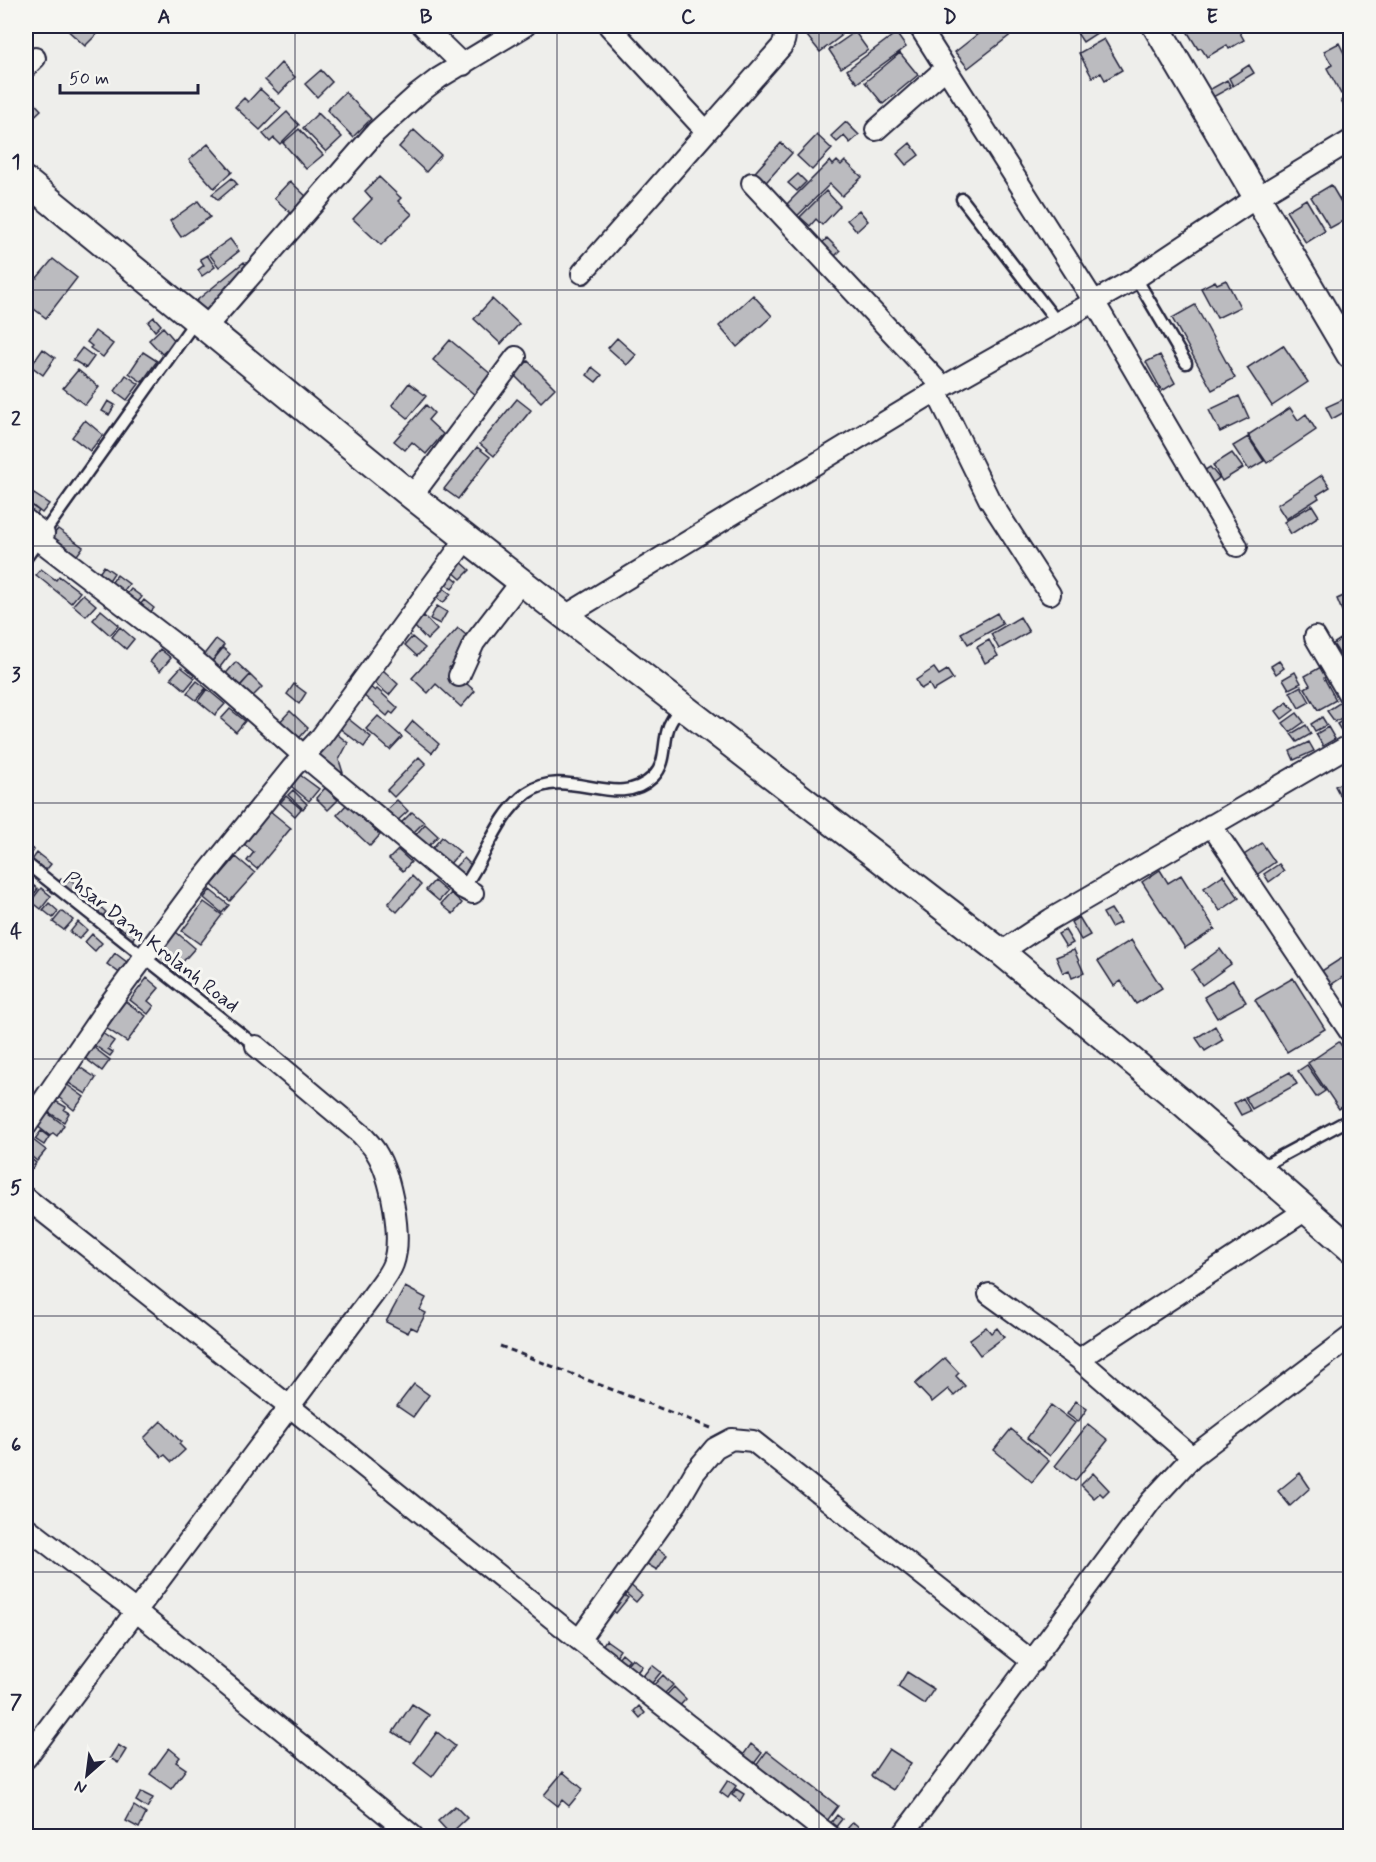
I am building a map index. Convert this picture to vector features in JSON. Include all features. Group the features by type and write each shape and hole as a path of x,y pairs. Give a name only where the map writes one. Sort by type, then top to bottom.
{"street":[{"path":"423,26 463,64"},
{"path":"201,324 376,132 418,94 525,26"},
{"path":"609,26 706,131"},
{"path":"582,273 782,46 785,38 780,26"},
{"path":"919,26 1095,303 1237,546"},
{"path":"1156,26 1350,355"},
{"path":"876,130 946,68"},
{"path":"564,616 940,389 1137,278 1257,198 1350,141"},
{"path":"26,181 466,539 1001,952 1259,1168 1350,1248"},
{"path":"752,183 940,389 989,499 1050,594"},
{"path":"412,496 516,357"},
{"path":"26,520 41,537 184,651 303,755 468,890"},
{"path":"26,1126 108,1006 196,887 303,755 321,737 466,539"},
{"path":"459,676 474,643 521,582"},
{"path":"1315,637 1350,697"},
{"path":"1001,952 1051,919 1350,745"},
{"path":"1211,825 1350,1032"},
{"path":"26,1758 374,1295 393,1265 398,1244 395,1213 385,1172 376,1151 361,1134 256,1046"},
{"path":"26,1198 579,1640 830,1836"},
{"path":"1079,1359 1306,1210"},
{"path":"989,1294 1079,1359 1192,1457"},
{"path":"902,1836 1151,1501 1192,1457 1350,1337"},
{"path":"579,1640 676,1503 695,1472 715,1449 732,1439 753,1441 1033,1662"},
{"path":"26,1527 137,1612 413,1836"}],"lane":[{"path":"962,200 1058,323"},
{"path":"1137,278 1186,363"},
{"path":"26,558 201,324"},
{"path":"468,890 500,825 514,804 529,792 544,785 563,782 611,791 629,791 642,786 653,777 661,768 669,726 681,706"},
{"name":"Phsar Dam Krolanh Road","path":"26,864 256,1046"},
{"path":"1259,1168 1350,1119"}],"path":[{"path":"500,1346 707,1426 732,1439"}],"building":[{"path":"63,26 105,26 85,46"},
{"path":"799,26 833,26 841,36 820,52"},
{"path":"988,26 1022,26 968,68 955,52"},
{"path":"1100,26 1103,29 1083,42 1073,27"},
{"path":"1196,26 1236,26 1244,40 1229,49 1227,45 1207,57 1201,48 1198,49 1187,31"},
{"path":"855,32 868,50 841,68 829,50"},
{"path":"896,33 906,47 857,83 847,70"},
{"path":"1104,39 1122,70 1105,80 1101,73 1092,77 1079,53"},
{"path":"1339,43 1346,57 1350,55 1350,88 1341,94 1327,68 1332,65 1324,51"},
{"path":"900,53 918,75 883,104 865,82"},
{"path":"281,63 295,77 279,94 265,80"},
{"path":"1249,65 1254,73 1233,86 1229,78"},
{"path":"321,70 332,82 317,97 305,84"},
{"path":"1227,80 1231,87 1213,97 1209,90"},
{"path":"260,89 281,108 260,130 235,107 244,98 248,102"},
{"path":"345,92 371,119 353,137 327,110"},
{"path":"26,94 41,110 26,124"},
{"path":"1350,94 1350,116 1341,101"},
{"path":"287,112 299,125 280,144 274,138 270,142 263,134"},
{"path":"318,113 342,137 326,152 303,128"},
{"path":"846,122 859,135 850,143 844,136 837,142 831,136"},
{"path":"299,129 323,155 306,169 283,143"},
{"path":"414,130 441,155 426,172 399,147"},
{"path":"817,135 832,149 812,170 797,156"},
{"path":"781,143 792,153 760,189 749,179"},
{"path":"910,143 919,155 906,165 897,154"},
{"path":"208,144 232,172 214,188 189,160"},
{"path":"830,161 833,165 837,161 841,165 845,161 862,177 842,196 830,184 793,220 782,209"},
{"path":"798,174 806,182 797,191 788,183"},
{"path":"379,177 401,198 398,201 412,214 381,245 353,219 372,199 365,191"},
{"path":"232,178 237,184 218,200 212,194"},
{"path":"290,181 308,198 293,215 274,198"},
{"path":"1331,185 1350,217 1330,228 1311,197"},
{"path":"826,191 840,206 822,225 816,219 810,226 800,217"},
{"path":"1306,199 1325,231 1306,243 1286,211"},
{"path":"198,201 210,217 181,237 170,221"},
{"path":"859,210 868,221 857,231 847,220"},
{"path":"827,238 840,251 829,262 816,250"},
{"path":"230,239 239,251 219,267 209,254"},
{"path":"207,255 215,267 202,276 198,270 204,265 200,259"},
{"path":"53,259 77,278 46,318 26,303 26,269 37,278"},
{"path":"244,262 252,272 206,313 196,301"},
{"path":"1226,280 1240,307 1217,318 1201,288 1215,281 1217,284"},
{"path":"753,295 772,316 737,347 719,326"},
{"path":"492,299 519,324 501,344 474,319"},
{"path":"1195,305 1235,378 1212,390 1172,318"},
{"path":"154,317 161,325 155,331 148,322"},
{"path":"163,327 176,342 162,354 149,340"},
{"path":"95,331 113,344 103,357 90,348 92,346 87,342"},
{"path":"617,338 636,355 627,365 608,348"},
{"path":"450,340 492,375 475,395 433,360"},
{"path":"1283,345 1308,382 1272,406 1247,368"},
{"path":"82,348 94,357 86,368 73,360"},
{"path":"43,349 55,358 43,375 31,366"},
{"path":"143,352 157,361 142,382 129,373"},
{"path":"1160,355 1175,383 1162,391 1146,362"},
{"path":"528,361 555,388 541,402 514,375"},
{"path":"592,367 602,375 596,382 587,375"},
{"path":"78,370 99,387 85,405 63,388"},
{"path":"126,375 139,384 127,400 115,391"},
{"path":"409,383 426,396 408,418 392,405"},
{"path":"1239,396 1249,418 1220,432 1209,410"},
{"path":"1346,398 1350,409 1332,419 1326,407"},
{"path":"517,399 531,410 494,456 480,444"},
{"path":"108,401 115,405 109,415 102,411"},
{"path":"426,405 434,413 428,420 443,434 426,454 412,442 405,450 394,441"},
{"path":"1290,408 1298,420 1306,414 1316,430 1267,463 1248,435"},
{"path":"85,420 103,435 90,451 72,437"},
{"path":"1248,437 1264,461 1249,470 1233,446"},
{"path":"477,447 490,457 458,499 444,489"},
{"path":"1232,453 1243,468 1222,481 1213,465"},
{"path":"1210,467 1219,478 1211,484 1202,472"},
{"path":"1322,475 1330,487 1317,495 1319,498 1286,519 1277,505"},
{"path":"34,494 49,504 42,513 28,502"},
{"path":"27,503 39,511 32,522 26,517"},
{"path":"1312,505 1319,516 1291,534 1284,522"},
{"path":"58,529 83,547 75,558 49,540"},
{"path":"460,561 470,570 461,579 451,570"},
{"path":"104,566 114,573 108,582 98,575"},
{"path":"41,569 56,580 59,576 80,592 71,603 36,575"},
{"path":"447,572 458,581 452,589 440,580"},
{"path":"117,575 129,584 119,597 104,593"},
{"path":"438,584 451,594 443,603 431,593"},
{"path":"131,589 142,597 132,609 122,600"},
{"path":"1350,593 1350,608 1342,611 1337,599"},
{"path":"83,594 96,605 86,616 73,605"},
{"path":"144,600 154,608 144,620 134,612"},
{"path":"437,606 447,612 440,624 430,619"},
{"path":"101,610 119,625 110,635 93,620"},
{"path":"997,613 1003,624 968,644 961,633"},
{"path":"424,616 437,630 427,640 414,626"},
{"path":"1020,617 1029,632 999,649 991,634"},
{"path":"120,627 134,639 126,649 112,637"},
{"path":"458,628 473,641 449,668 475,691 461,707 436,684 428,693 412,678"},
{"path":"1350,633 1350,670 1333,644"},
{"path":"412,637 425,648 417,656 405,645"},
{"path":"216,639 224,645 210,664 202,657"},
{"path":"989,640 998,656 985,663 977,647"},
{"path":"223,648 230,654 217,671 210,664"},
{"path":"160,649 171,658 160,671 150,662"},
{"path":"1279,661 1284,668 1276,674 1271,666"},
{"path":"236,662 250,675 235,692 221,679"},
{"path":"1326,664 1331,673 1324,678 1336,700 1318,710 1305,688 1310,685 1305,676"},
{"path":"181,667 195,678 185,690 171,678"},
{"path":"934,668 939,675 947,670 953,679 933,691 929,684 921,689 916,680"},
{"path":"383,670 398,684 389,695 373,682"},
{"path":"1295,672 1301,683 1289,689 1283,679"},
{"path":"250,675 262,687 249,700 237,689"},
{"path":"197,681 206,688 196,700 187,693"},
{"path":"294,684 306,693 299,704 287,694"},
{"path":"369,686 375,691 377,689 398,708 393,714 390,712 387,716 362,694"},
{"path":"1301,686 1310,702 1299,708 1290,692"},
{"path":"207,689 225,704 215,715 198,701"},
{"path":"1344,700 1350,712 1335,722 1327,711"},
{"path":"1287,702 1294,710 1282,719 1276,711"},
{"path":"230,709 245,721 236,732 221,719"},
{"path":"290,711 308,728 295,743 276,726"},
{"path":"1297,713 1304,722 1290,732 1283,723"},
{"path":"378,716 402,737 390,750 366,729"},
{"path":"1350,716 1350,732 1344,735 1337,724"},
{"path":"346,717 371,737 364,747 338,727"},
{"path":"1322,717 1327,725 1315,731 1311,724"},
{"path":"413,721 439,744 432,753 405,731"},
{"path":"1306,725 1311,734 1297,742 1291,734"},
{"path":"1328,727 1335,739 1323,746 1316,734"},
{"path":"337,734 348,743 339,760 344,776 338,783 313,761"},
{"path":"1309,742 1314,751 1294,760 1290,751"},
{"path":"419,757 426,764 394,797 387,790"},
{"path":"300,775 319,789 309,801 291,786"},
{"path":"1348,779 1350,783 1350,814 1335,786"},
{"path":"325,788 338,800 328,810 316,798"},
{"path":"293,790 307,804 303,809 288,795"},
{"path":"286,796 301,809 295,816 280,803"},
{"path":"397,800 408,811 396,822 385,811"},
{"path":"347,804 380,835 370,846 337,815"},
{"path":"270,811 291,828 257,869 247,861 254,852 244,844"},
{"path":"412,812 424,822 410,836 399,825"},
{"path":"425,824 438,836 426,849 413,838"},
{"path":"442,837 460,852 448,866 430,851"},
{"path":"1262,843 1275,862 1255,876 1241,857"},
{"path":"26,845 34,850 27,861 26,861"},
{"path":"398,850 411,862 403,871 389,859"},
{"path":"37,853 51,864 43,874 29,864"},
{"path":"236,857 255,873 230,901 212,885"},
{"path":"464,858 476,870 462,884 450,872"},
{"path":"1279,864 1284,871 1269,882 1264,874"},
{"path":"1160,870 1168,883 1181,875 1215,929 1185,948 1142,882"},
{"path":"1223,875 1239,898 1220,911 1204,888"},
{"path":"412,876 421,885 397,912 388,904"},
{"path":"61,879 66,883 70,879 79,887 69,897 56,885"},
{"path":"26,880 38,889 30,899 26,896"},
{"path":"434,881 447,892 439,901 426,890"},
{"path":"41,888 51,896 41,909 31,901"},
{"path":"80,890 93,901 86,910 73,899"},
{"path":"210,890 229,905 222,913 204,898"},
{"path":"451,893 462,903 453,914 441,904"},
{"path":"204,902 222,915 200,944 182,931"},
{"path":"49,903 58,911 53,918 43,910"},
{"path":"96,903 106,912 99,921 88,912"},
{"path":"1111,909 1120,923 1111,927 1103,913"},
{"path":"62,911 73,920 64,930 53,922"},
{"path":"110,913 122,922 114,932 102,923"},
{"path":"1079,917 1090,935 1081,940 1071,922"},
{"path":"78,922 87,930 79,939 70,932"},
{"path":"128,926 137,932 131,942 116,934 120,927 125,931"},
{"path":"1065,930 1073,943 1066,947 1058,934"},
{"path":"176,932 195,948 172,974 154,958"},
{"path":"92,934 102,943 95,951 85,942"},
{"path":"1131,940 1162,988 1136,1004 1121,981 1114,986 1098,961"},
{"path":"1220,949 1231,964 1202,985 1192,970"},
{"path":"1074,950 1084,973 1072,978 1069,970 1063,973 1056,957"},
{"path":"115,953 136,969 128,979 107,964"},
{"path":"1348,954 1350,972 1326,988 1317,974"},
{"path":"147,978 159,988 148,1001 154,1006 148,1014 130,1000"},
{"path":"1293,978 1325,1029 1287,1052 1255,1000"},
{"path":"1233,980 1246,1002 1217,1018 1204,997"},
{"path":"122,999 146,1016 127,1042 106,1028 115,1016 112,1014"},
{"path":"1215,1026 1223,1040 1205,1051 1196,1038"},
{"path":"102,1033 114,1041 108,1049 113,1052 110,1056 94,1045"},
{"path":"1339,1042 1350,1058 1350,1102 1339,1109 1308,1063"},
{"path":"93,1047 110,1060 102,1071 85,1058"},
{"path":"1307,1065 1325,1091 1316,1097 1298,1071"},
{"path":"78,1066 96,1078 86,1094 67,1082"},
{"path":"1290,1072 1297,1084 1252,1109 1245,1097"},
{"path":"66,1084 84,1097 74,1110 57,1096"},
{"path":"1243,1098 1250,1111 1241,1115 1234,1103"},
{"path":"55,1101 66,1107 64,1110 69,1113 64,1122 48,1112"},
{"path":"46,1112 64,1125 57,1136 53,1133 50,1136 36,1125"},
{"path":"41,1131 49,1137 44,1145 35,1139"},
{"path":"29,1137 46,1150 37,1161 26,1152 26,1141"},
{"path":"26,1155 36,1163 29,1173 26,1171"},
{"path":"405,1287 426,1298 420,1310 426,1313 417,1330 411,1327 408,1333 386,1322"},
{"path":"986,1327 991,1333 997,1328 1004,1337 980,1355 969,1340"},
{"path":"945,1358 959,1373 956,1376 965,1386 954,1396 948,1389 932,1402 915,1384"},
{"path":"414,1384 429,1395 413,1417 397,1406"},
{"path":"1076,1401 1087,1409 1078,1422 1067,1414"},
{"path":"1051,1405 1075,1423 1050,1456 1027,1438"},
{"path":"161,1421 181,1442 179,1444 185,1450 172,1462 165,1455 162,1457 144,1438"},
{"path":"1088,1424 1108,1440 1075,1481 1055,1466"},
{"path":"1011,1429 1049,1461 1032,1482 994,1450"},
{"path":"1093,1473 1109,1490 1103,1496 1100,1493 1094,1498 1081,1485"},
{"path":"1300,1473 1310,1488 1290,1506 1278,1491"},
{"path":"652,1545 667,1555 657,1570 642,1561"},
{"path":"628,1583 642,1595 636,1602 622,1590"},
{"path":"620,1592 628,1598 616,1613 608,1607"},
{"path":"606,1640 620,1650 612,1662 598,1652"},
{"path":"622,1653 629,1659 618,1673 611,1667"},
{"path":"632,1658 642,1666 630,1681 620,1673"},
{"path":"652,1665 661,1672 648,1688 639,1681"},
{"path":"907,1672 934,1689 924,1704 898,1687"},
{"path":"663,1675 673,1685 659,1699 649,1690"},
{"path":"674,1687 686,1699 673,1713 660,1702"},
{"path":"412,1704 429,1715 410,1743 393,1732"},
{"path":"639,1706 645,1713 640,1718 634,1711"},
{"path":"437,1732 455,1746 432,1777 414,1763"},
{"path":"751,1744 762,1753 750,1769 739,1761"},
{"path":"118,1745 126,1750 118,1763 110,1758"},
{"path":"169,1748 180,1757 176,1762 186,1769 171,1789 150,1774"},
{"path":"889,1749 911,1763 893,1790 871,1776"},
{"path":"767,1751 838,1806 824,1825 753,1770"},
{"path":"563,1772 583,1789 569,1806 562,1800 558,1806 544,1795"},
{"path":"728,1780 736,1786 728,1798 720,1792"},
{"path":"736,1789 744,1794 740,1801 732,1795"},
{"path":"141,1792 153,1798 147,1808 136,1801"},
{"path":"134,1806 146,1814 139,1828 126,1821"},
{"path":"455,1806 467,1818 450,1834 438,1821"},
{"path":"837,1815 842,1819 831,1833 826,1829"},
{"path":"853,1822 868,1835 841,1836"}]}
